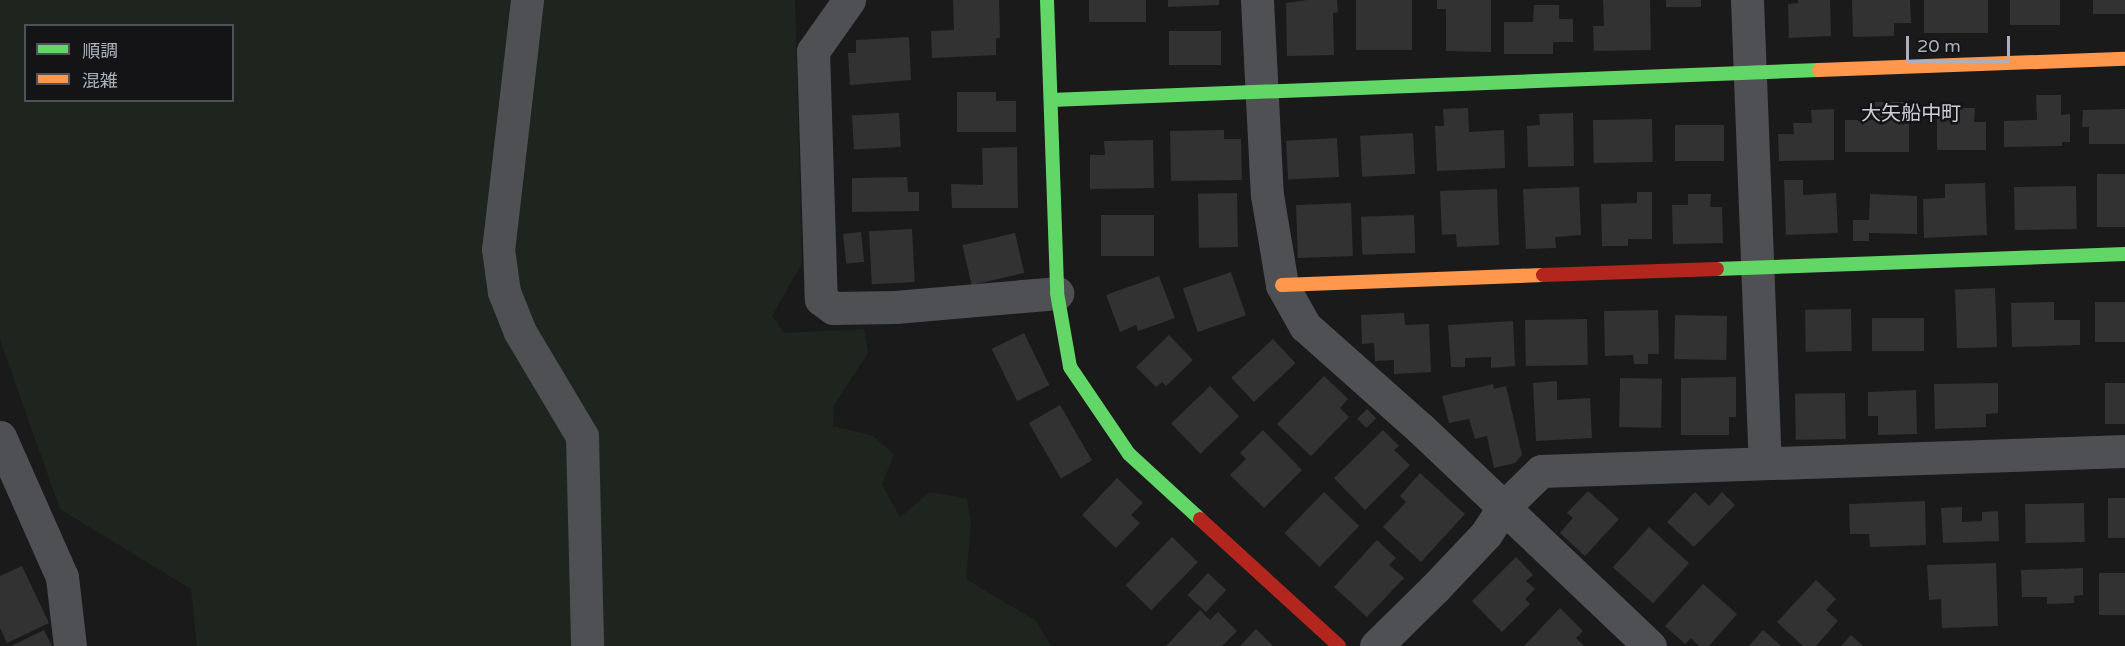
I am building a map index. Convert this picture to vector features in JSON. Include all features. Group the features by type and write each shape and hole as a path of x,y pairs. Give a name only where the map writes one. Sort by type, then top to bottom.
{"street":[{"path":"527,0 498,249 504,292 520,332 582,436 587,646"},
{"path":"849,0 813,51 821,299 833,308 895,307 1057,293"},
{"path":"1047,0 1057,293 1070,367 1129,454 1338,646"},
{"path":"1257,0 1267,195 1282,285 1305,326 1420,428 1502,509 1650,646"},
{"path":"1747,0 1765,461"},
{"path":"1051,100 1260,89 2125,59"},
{"path":"1282,285 2125,254"},
{"path":"0,437 62,576 70,646"},
{"path":"1376,646 1486,534 1502,509 1541,471 1765,461 2125,451"}],"shaded area":[{"path":"0,0 795,0 802,263 772,316 784,333 864,329 868,353 834,405 833,426 873,436 894,454 882,485 900,517 930,492 967,499 971,525 966,579 1036,621 1051,646 197,646 191,589 60,509 0,340"}],"building":[{"path":"953,0 999,0 1000,38 996,38 996,55 932,58 931,31 954,30"},
{"path":"1089,0 1146,0 1146,22 1089,22"},
{"path":"1168,0 1219,0 1219,5 1168,7"},
{"path":"1337,0 1338,12 1333,13 1334,55 1287,56 1286,3"},
{"path":"1356,0 1412,0 1412,50 1356,50"},
{"path":"1437,0 1491,0 1491,52 1446,51 1446,9 1437,9"},
{"path":"1603,0 1650,0 1651,50 1594,51 1593,26 1604,26"},
{"path":"1666,0 1701,0 1701,7 1666,7"},
{"path":"1798,0 1830,0 1831,36 1789,38 1788,4 1798,3"},
{"path":"1852,0 1910,0 1911,23 1894,23 1894,36 1853,37"},
{"path":"1924,0 1988,0 1988,33 1924,33"},
{"path":"2010,0 2060,0 2060,25 2010,25"},
{"path":"2093,0 2125,0 2125,14 2093,14"},
{"path":"1534,5 1559,5 1559,19 1573,19 1573,42 1553,42 1553,54 1504,54 1504,22 1533,22"},
{"path":"1169,31 1221,31 1221,65 1169,65"},
{"path":"909,37 911,80 850,85 848,53 856,53 856,40"},
{"path":"957,92 996,92 996,101 1016,101 1016,132 957,132"},
{"path":"2036,95 2061,95 2061,115 2070,114 2070,142 2062,142 2062,146 2004,147 2004,121 2037,120"},
{"path":"1875,102 1909,102 1909,152 1845,152 1845,120 1875,120"},
{"path":"1468,108 1469,132 1504,130 1505,168 1437,171 1435,126 1444,126 1443,109"},
{"path":"1937,108 1975,108 1974,122 1986,122 1986,150 1937,150"},
{"path":"1834,109 1834,160 1779,161 1778,134 1794,134 1793,123 1812,123 1811,110"},
{"path":"2125,109 2125,144 2089,144 2089,127 2082,127 2083,110"},
{"path":"899,113 901,147 854,149 852,115"},
{"path":"1573,113 1574,166 1528,167 1527,126 1540,125 1539,114"},
{"path":"1652,119 1653,162 1594,163 1593,120"},
{"path":"1675,125 1724,125 1724,161 1675,161"},
{"path":"1224,130 1224,139 1241,139 1242,180 1171,181 1170,131"},
{"path":"1413,133 1415,174 1362,177 1360,136"},
{"path":"1337,138 1339,177 1288,180 1286,141"},
{"path":"1153,140 1154,188 1090,189 1090,155 1105,155 1104,141"},
{"path":"1017,147 1018,208 952,208 951,184 983,185 982,148"},
{"path":"2097,174 2125,174 2125,227 2097,227"},
{"path":"907,177 908,192 919,192 919,211 852,212 852,178"},
{"path":"1784,180 1803,180 1803,195 1836,193 1838,233 1786,235"},
{"path":"1985,183 1987,235 1924,238 1923,199 1945,198 1945,184"},
{"path":"2076,186 2077,229 2015,230 2014,187"},
{"path":"1579,187 1581,235 1555,237 1556,248 1526,249 1523,189"},
{"path":"1497,189 1499,245 1457,247 1456,234 1442,235 1440,191"},
{"path":"1637,192 1652,192 1652,239 1628,239 1628,246 1602,246 1601,204 1637,203"},
{"path":"1237,193 1238,247 1199,248 1198,194"},
{"path":"1688,194 1711,194 1710,207 1722,207 1723,243 1673,244 1672,205 1688,205"},
{"path":"1870,194 1917,196 1917,234 1869,233 1869,241 1853,241 1853,220 1869,220"},
{"path":"1351,203 1353,256 1298,258 1296,205"},
{"path":"1101,215 1154,215 1154,256 1101,256"},
{"path":"1414,215 1415,253 1362,255 1361,217"},
{"path":"912,229 915,282 872,284 869,231"},
{"path":"861,232 864,262 846,264 843,234"},
{"path":"1015,233 1024,273 972,285 962,245"},
{"path":"1231,272 1246,315 1198,332 1183,289"},
{"path":"1159,276 1175,318 1138,331 1136,325 1120,332 1106,295"},
{"path":"1995,288 1997,347 1957,348 1955,289"},
{"path":"2054,302 2054,320 2080,320 2080,345 2012,347 2011,303"},
{"path":"2095,302 2125,302 2125,342 2095,342"},
{"path":"1851,309 1852,351 1806,352 1805,310"},
{"path":"1658,310 1659,354 1648,354 1648,364 1634,364 1633,355 1605,356 1604,311"},
{"path":"1404,313 1405,325 1429,324 1431,372 1394,374 1394,360 1375,361 1374,343 1362,344 1361,315"},
{"path":"1675,315 1727,316 1726,360 1674,359"},
{"path":"1872,318 1924,318 1924,351 1872,351"},
{"path":"1587,319 1588,365 1526,366 1525,320"},
{"path":"1513,321 1515,366 1491,368 1491,357 1465,358 1465,367 1451,367 1448,325"},
{"path":"1024,333 1049,385 1017,401 992,349"},
{"path":"1169,335 1193,360 1166,386 1162,382 1156,387 1136,367"},
{"path":"1273,339 1296,363 1254,402 1231,378"},
{"path":"1324,376 1348,399 1340,408 1349,417 1311,456 1277,424"},
{"path":"1736,377 1736,417 1729,417 1729,435 1681,435 1681,378"},
{"path":"1620,378 1662,379 1661,428 1619,427"},
{"path":"1557,381 1557,400 1590,398 1592,438 1536,441 1533,383"},
{"path":"1998,383 1998,413 1986,414 1986,427 1935,429 1934,384"},
{"path":"2105,383 2125,383 2125,424 2105,424"},
{"path":"1493,384 1494,389 1506,386 1522,455 1515,463 1494,468 1487,436 1475,439 1469,419 1449,423 1442,396"},
{"path":"1210,386 1239,416 1200,454 1171,424"},
{"path":"1916,390 1917,434 1878,435 1878,416 1868,416 1868,392"},
{"path":"1845,393 1846,439 1796,440 1795,394"},
{"path":"1060,405 1092,460 1061,478 1029,423"},
{"path":"1367,409 1376,418 1366,428 1357,419"},
{"path":"1263,430 1302,470 1264,508 1230,475 1246,459 1240,453"},
{"path":"1383,430 1399,446 1394,450 1410,465 1365,510 1334,478"},
{"path":"1420,473 1465,514 1421,562 1383,527 1406,502 1400,496"},
{"path":"1117,478 1143,503 1131,515 1140,523 1116,548 1082,515"},
{"path":"1588,491 1619,519 1585,556 1560,533 1573,518 1567,513"},
{"path":"1324,492 1359,526 1320,567 1284,533"},
{"path":"1695,492 1709,506 1722,492 1735,505 1694,547 1667,522"},
{"path":"2108,498 2125,498 2125,538 2108,538"},
{"path":"1925,501 1926,545 1870,547 1869,534 1850,534 1849,504"},
{"path":"2084,503 2085,542 2026,543 2025,504"},
{"path":"1962,507 1962,522 1982,521 1982,512 1998,511 1999,541 1943,543 1941,508"},
{"path":"1649,527 1689,563 1653,603 1613,567"},
{"path":"1172,537 1198,562 1151,610 1125,585"},
{"path":"1377,540 1396,558 1389,565 1404,578 1367,617 1334,587"},
{"path":"1516,557 1533,575 1526,581 1535,589 1525,599 1530,604 1502,632 1472,601"},
{"path":"1996,563 1998,626 1942,628 1941,599 1929,600 1927,565"},
{"path":"22,566 49,623 7,643 0,628 0,576"},
{"path":"2083,568 2083,595 2074,596 2074,603 2047,604 2047,597 2022,597 2021,570"},
{"path":"1208,573 1226,590 1206,612 1188,595"},
{"path":"2099,573 2125,573 2125,615 2099,615"},
{"path":"1816,580 1836,599 1826,610 1838,621 1816,646 1803,646 1777,622"},
{"path":"1703,584 1737,614 1709,646 1699,646 1691,638 1685,644 1665,626"},
{"path":"1560,608 1583,631 1576,638 1584,646 1524,646"},
{"path":"1200,610 1210,620 1218,612 1237,631 1222,646 1166,646"},
{"path":"1256,629 1273,646 1240,646"},
{"path":"44,630 52,646 11,646"},
{"path":"1763,630 1781,646 1749,646"},
{"path":"1851,635 1863,646 1841,646"}],"traffic: fast":[{"path":"1047,0 1057,293 1070,367 1129,454 1200,519"},
{"path":"1051,100 1819,70"},
{"path":"1717,269 2125,254"}],"traffic: slow":[{"path":"1819,70 2125,59"},
{"path":"1282,285 1543,275"}],"traffic: jam":[{"path":"1543,275 1717,269"},
{"path":"1200,519 1339,646"}],"district":[{"name":"大矢船中町","path":"1911,114"}]}
